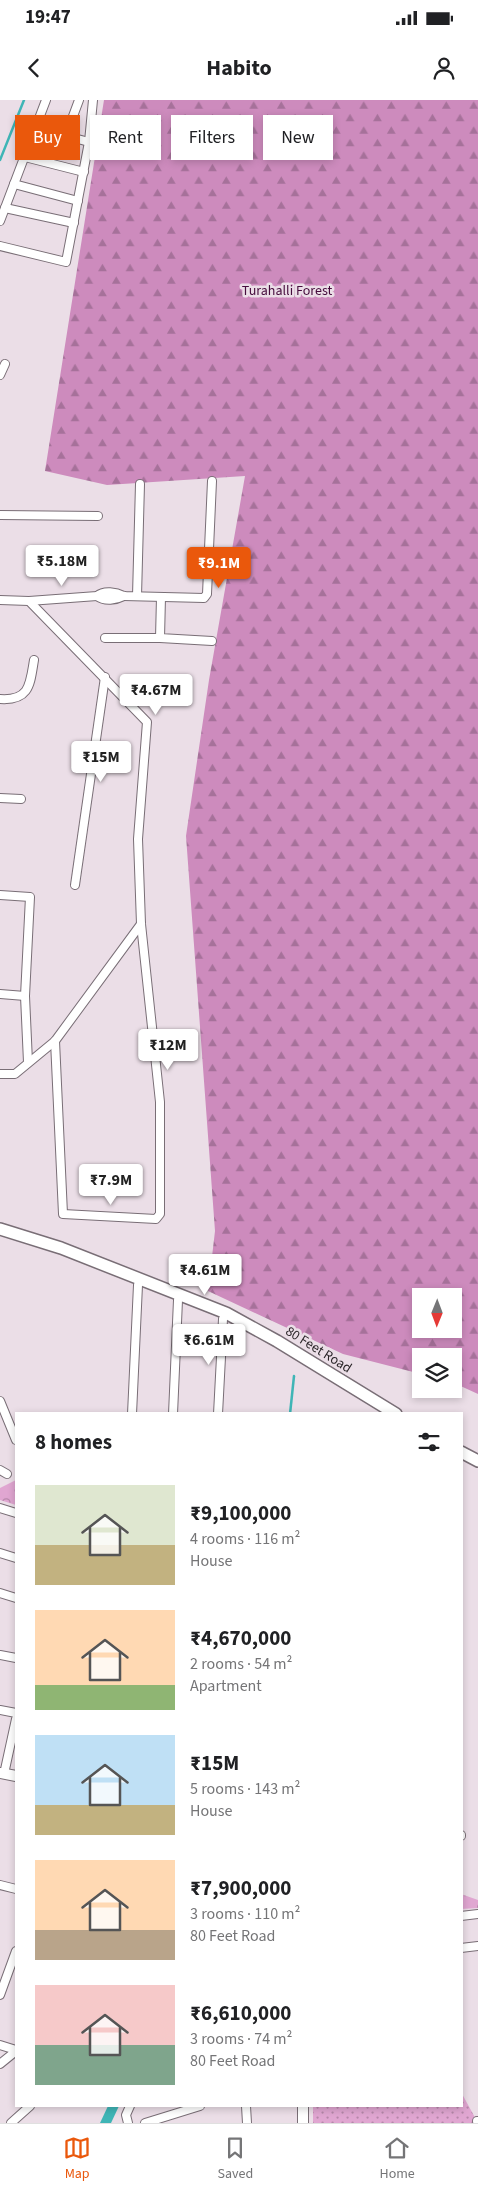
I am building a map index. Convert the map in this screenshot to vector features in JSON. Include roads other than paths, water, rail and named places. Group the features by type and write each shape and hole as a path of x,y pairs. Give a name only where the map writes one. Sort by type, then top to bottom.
{"main road":[{"name":"80 Feet Road","path":"0,1229 61,1248 226,1313 277,1341 393,1412"},
{"name":"80 Feet Road","path":"0,1235 59,1254 224,1319 274,1346 381,1412"},
{"path":"463,1454 477,1464"},
{"path":"463,1459 477,1464"}],"street":[{"path":"41,115 46,100"},
{"path":"73,115 79,100"},
{"path":"0,246 66,262 89,142 93,100"},
{"path":"80,139 89,142"},
{"path":"0,221 24,160"},
{"path":"37,160 84,172"},
{"path":"14,184 78,201"},
{"path":"5,208 74,222"},
{"path":"0,375 5,364"},
{"path":"0,600 29,601 97,596 104,592 118,593 124,596 204,598 207,594 212,481"},
{"path":"137,596 140,484"},
{"path":"0,515 98,516"},
{"path":"160,638 161,597"},
{"path":"29,601 147,722 138,839 141,924 160,1102 160,1214 156,1219 63,1214 54,1040"},
{"path":"105,638 160,638 212,641"},
{"path":"0,700 12,700 25,693 31,683 34,660"},
{"path":"75,885 105,678"},
{"path":"0,798 21,799"},
{"path":"0,895 30,897 24,996 28,1062"},
{"path":"0,1074 15,1074 54,1040 141,924"},
{"path":"0,994 24,996"},
{"path":"132,1412 138,1285"},
{"path":"173,1412 178,1300"},
{"path":"218,1412 224,1319"},
{"path":"1,1404 15,1438"},
{"path":"0,1508 15,1513"},
{"path":"0,1553 15,1558"},
{"path":"0,1593 15,1598"},
{"path":"0,1655 15,1658"},
{"path":"0,1710 15,1714"},
{"path":"15,1723 2,1774 15,1776"},
{"path":"0,1885 15,1889"},
{"path":"463,1916 478,1914"},
{"path":"463,1948 478,1946"},
{"path":"0,1995 14,1968"},
{"path":"0,2045 15,2051"},
{"path":"0,2064 15,2052"},
{"path":"11,2123 29,2107"},
{"path":"128,2123 126,2115 130,2107"},
{"path":"145,2123 197,2107"},
{"path":"246,2107 246,2123"},
{"path":"302,2107 303,2123"}],"water":[{"path":"108,2107 119,2107 111,2123 100,2123"}],"waterway":[{"path":"0,160 24,100"},
{"path":"290,1412 294,1376"}],"park label":[{"name":"Turahalli Forest","path":"287,290"}]}
